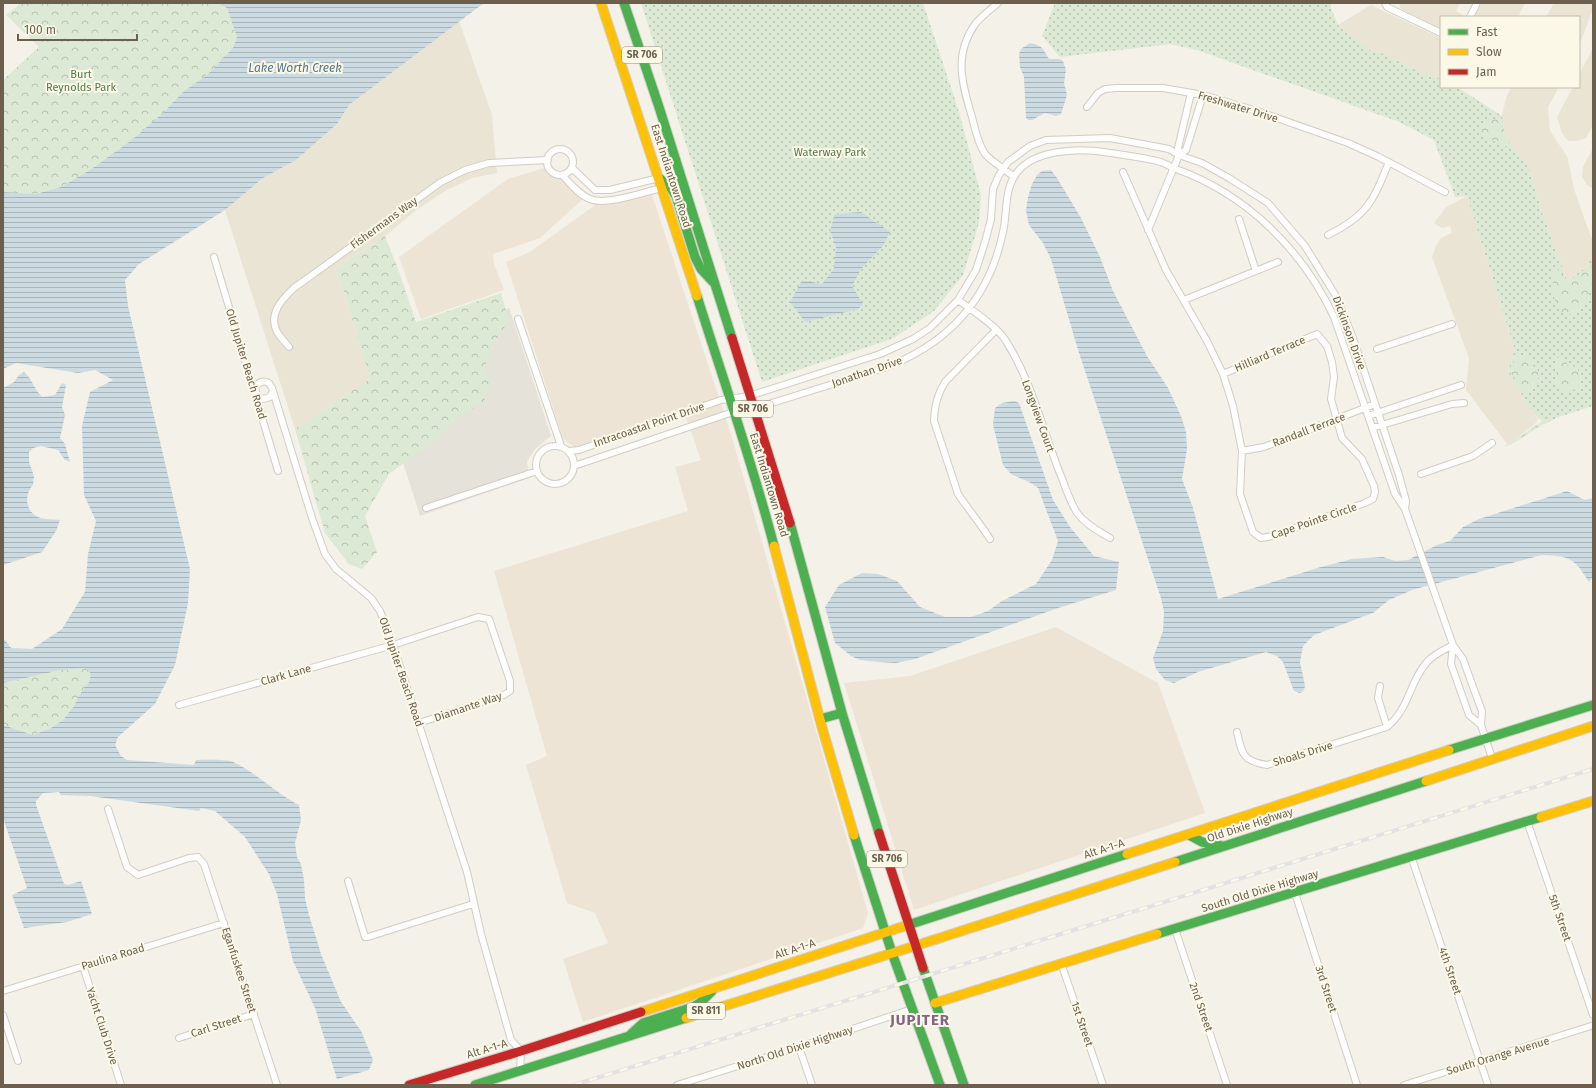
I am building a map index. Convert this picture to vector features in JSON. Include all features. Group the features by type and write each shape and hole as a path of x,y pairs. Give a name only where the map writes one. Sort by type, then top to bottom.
{"main road":[{"name":"East Indiantown Road","path":"601,3 641,120 733,412 747,451 768,523 820,719 885,932"},
{"name":"East Indiantown Road","path":"624,3 716,286 796,544 842,713 908,925"},
{"path":"659,178 671,188 676,196 695,257 701,269 716,286"},
{"name":"Old Dixie Highway","path":"1189,835 1485,738 1593,705"},
{"path":"820,719 842,713"},
{"name":"Old Dixie Highway","path":"915,946 1593,726"},
{"name":"South Old Dixie Highway","path":"935,1003 1061,963 1295,893 1593,801"},
{"path":"1189,835 1202,842 1226,846"},
{"name":"Alt A-1-A","path":"409,1085 521,1051 885,932 1189,835"},
{"name":"SR 706","path":"908,925 964,1085"},
{"name":"SR 706","path":"885,932 940,1085"},
{"name":"SR 811","path":"475,1085 915,946"},
{"path":"629,1036 643,1023 693,1007 701,1002 715,988"}],"street":[{"path":"998,3 976,23 967,38 961,57 961,74 980,145 986,155 1014,177"},
{"path":"1385,3 1387,7 1440,33"},
{"path":"1470,16 1477,3"},
{"name":"Freshwater Drive","path":"1087,107 1098,93 1105,89 1163,88 1203,95 1348,143 1389,162 1445,192"},
{"path":"1148,230 1179,155 1178,148 1191,93"},
{"path":"1179,155 1186,150 1203,95"},
{"name":"Dickinson Drive","path":"1016,155 1030,146 1046,140 1110,138 1168,149 1229,178 1268,203 1305,246 1336,296 1353,338 1379,413 1406,501 1405,509"},
{"path":"560,149 571,155 573,164 572,168 566,174 562,175 558,175 551,170 548,160 552,152 560,149"},
{"name":"Dickinson Drive","path":"1027,163 1050,153 1088,150 1162,162 1174,168 1193,174 1222,190 1250,209 1282,238 1313,278 1327,301 1334,317 1395,494 1405,509 1452,645 1463,659 1482,711 1481,725 1492,758"},
{"name":"Jonathan Drive","path":"729,399 749,396 896,348 930,328 958,300 976,270 989,225 993,189 1003,168 1016,155"},
{"name":"Fishermans Way","path":"289,347 277,331 274,318 276,310 281,300 306,279 447,179 472,168 489,163 548,160"},
{"path":"1328,235 1345,226 1359,216 1370,204 1389,162"},
{"name":"Jonathan Drive","path":"733,412 753,408 901,362 940,338 970,309 982,290 997,256 1003,230 1008,189 1014,177 1027,163"},
{"path":"572,168 595,190 610,190 659,178"},
{"name":"Cape Pointe Circle","path":"1122,172 1166,270 1208,341 1223,374 1233,406 1242,451 1240,494 1253,532 1261,538 1273,536 1365,503 1373,499 1375,492 1374,486 1362,458 1342,438 1331,399 1334,377 1332,362 1328,346 1317,334"},
{"path":"562,175 574,188 590,200 611,201 662,188"},
{"path":"1239,219 1256,271"},
{"name":"Old Jupiter Beach Road","path":"214,257 278,471"},
{"path":"1184,300 1278,262"},
{"name":"Longview Court","path":"958,300 996,330 1006,340 1028,386 1054,459 1074,506 1079,515 1088,524 1110,538"},
{"path":"518,319 561,446"},
{"path":"1377,349 1452,324"},
{"path":"990,539 958,494 934,421 934,410 939,392 945,382 996,330"},
{"name":"Hilliard Terrace","path":"1223,374 1317,334"},
{"path":"263,381 271,385 273,391 272,394 266,399 260,398 255,393 256,385 263,381"},
{"path":"1368,416 1461,385"},
{"name":"Old Jupiter Beach Road","path":"273,391 312,518 325,554 336,570 371,598 380,611 393,645 467,872 473,904 511,1040 521,1051"},
{"name":"Intracoastal Point Drive","path":"568,451 579,450 721,400 729,399"},
{"path":"1372,428 1452,404 1464,403"},
{"name":"Randall Terrace","path":"1242,451 1264,447 1375,404"},
{"name":"Intracoastal Point Drive","path":"574,466 733,412"},
{"path":"1421,474 1473,456 1492,443"},
{"path":"551,445 561,446 568,451 573,458 574,466 569,477 558,484 545,482 537,471 537,457 543,449 551,445"},
{"path":"426,508 537,471"},
{"name":"Diamante Way","path":"393,645 478,617 489,619 508,674 510,692 418,723"},
{"name":"Clark Lane","path":"179,705 393,645"},
{"name":"Dickinson Drive","path":"1452,645 1451,664 1469,715 1481,725"},
{"name":"Shoals Drive","path":"1237,732 1240,749 1246,757 1254,763 1268,765 1387,727 1396,720 1401,712 1417,678 1428,661 1437,653 1452,645"},
{"path":"1460,690 1465,685 1470,684 1473,687"},
{"path":"1380,686 1378,698 1387,727"},
{"name":"Eganfuskee Street","path":"108,809 127,867 138,875 189,858 198,857 204,864 277,1085"},
{"name":"5th Street","path":"1527,821 1593,1015"},
{"name":"4th Street","path":"1411,856 1488,1085"},
{"path":"348,881 364,935 368,937 473,904"},
{"name":"3rd Street","path":"1295,893 1357,1085"},
{"name":"Paulina Road","path":"3,991 224,923"},
{"name":"2nd Street","path":"1175,929 1228,1085"},
{"name":"1st Street","path":"1061,963 1103,1085"},
{"name":"Yacht Club Drive","path":"84,966 122,1085"},
{"name":"North Old Dixie Highway","path":"677,1085 696,1082 912,1009"},
{"name":"Carl Street","path":"178,1038 254,1014"},
{"path":"3,1015 18,1061"},
{"name":"South Orange Avenue","path":"1404,1085 1592,1025"},
{"path":"799,1047 812,1085"},
{"path":"520,1071 521,1051"}],"shaded area":[{"path":"1399,3 1460,3 1456,11 1464,16 1440,16 1440,28 1401,9"},
{"path":"1482,3 1525,3 1518,16 1475,16"},
{"path":"1554,3 1593,3 1593,9 1580,43 1580,16 1547,16"},
{"path":"1371,5 1440,38 1440,79 1423,74 1384,54 1371,51 1338,25"},
{"path":"459,21 492,115 497,173 472,178 445,191 414,212 385,236 335,269 343,288 370,379 295,429 225,210 263,178 296,160 337,124 349,105"},
{"path":"1593,48 1593,125 1586,138 1577,141 1568,141 1562,133 1557,117 1572,88 1580,88 1580,73"},
{"path":"1511,88 1558,88 1548,107 1550,131 1567,156 1575,192 1593,239 1593,254 1587,267 1567,280 1542,213 1529,168 1512,147 1505,133 1502,116 1506,98"},
{"path":"1593,148 1593,188 1588,186 1582,177 1583,167"},
{"path":"551,166 583,199 540,238 493,254 494,264 504,290 421,319 399,257 508,179"},
{"path":"652,195 731,434 868,913 863,928 583,1022 563,959 608,943 595,913 567,903 526,765 547,756 494,571 688,511 675,467 701,460 683,409 575,447 563,439 506,262 530,252 598,203"},
{"path":"1467,196 1515,350 1508,371 1531,410 1538,418 1537,422 1508,445 1466,390 1469,358 1432,257 1441,238 1452,233 1450,226 1442,228 1434,223 1446,207"},
{"path":"509,307 551,436 535,449 527,462 529,478 420,516 400,453"},
{"path":"1056,627 1158,683 1205,813 914,910 844,683 910,676"}],"green space":[{"name":"Burt Reynolds Park","path":"21,3 218,3 227,8 237,37 233,48 207,75 184,91 163,113 133,139 90,170 61,187 36,194 3,192 3,80 39,47 6,15"},
{"name":"Waterway Park","path":"641,3 923,3 959,112 981,195 979,223 963,275 934,311 892,339 762,382"},
{"path":"1055,3 1331,3 1331,8 1338,25 1371,51 1384,54 1423,74 1440,79 1440,88 1459,88 1502,116 1505,133 1512,147 1529,168 1542,213 1567,280 1587,267 1593,254 1593,406 1558,417 1545,424 1531,410 1508,371 1515,350 1467,196 1455,197 1434,140 1397,121 1197,50 1170,44 1060,57 1042,36"},
{"path":"1489,116 1501,121 1509,142 1507,146 1486,137 1478,136"},
{"path":"385,236 416,322 501,293 509,321 490,351 485,370 490,385 484,401 453,422 429,445 389,474 365,516 377,552 362,569 349,564 325,533 295,429 370,379 343,288 335,269"},
{"path":"1593,261 1593,289 1579,313 1566,315 1561,311 1555,301 1553,290 1553,271 1557,269 1568,281 1588,269"},
{"path":"1525,354 1528,355 1533,366 1537,368 1539,377 1529,394 1526,395 1521,390 1509,369 1517,357"},
{"path":"1563,357 1566,360 1567,365 1576,367 1582,376 1579,388 1563,393 1557,383 1555,362 1557,358"},
{"path":"1547,412 1548,417 1545,423 1510,445 1505,446 1546,419 1545,413"},
{"path":"86,668 91,674 89,682 63,720 51,728 33,735 3,725 3,683 61,670"}],"water":[{"name":"Lake Worth Creek","path":"218,3 484,3 349,105 337,124 296,160 263,178 225,210 139,264 125,280 128,306 190,569 188,603 175,665 155,704 118,737 115,745 121,756 127,760 194,765 196,760 220,760 233,762 299,805 301,820 295,843 297,857 301,864 305,898 309,915 321,954 341,1002 361,1031 373,1060 369,1070 337,1079 315,1008 293,961 277,894 269,874 245,837 215,811 201,808 199,811 90,796 61,795 59,792 43,793 36,801 36,805 64,884 68,885 81,881 92,914 67,922 24,928 12,895 27,888 3,818 3,725 33,735 51,728 63,720 89,682 91,674 86,668 61,670 3,683 3,640 5,640 11,648 32,649 62,629 85,592 88,554 96,521 84,495 82,426 90,392 113,380 95,370 78,373 16,363 3,369 3,192 36,194 61,187 90,170 133,139 163,113 184,91 207,75 233,48 237,37 227,8"},
{"path":"1030,43 1042,48 1049,59 1060,59 1063,61 1066,70 1064,83 1067,95 1061,114 1056,116 1045,113 1032,120 1028,120 1026,118 1024,77 1020,67 1019,54 1021,49"},
{"path":"1051,170 1081,218 1100,257 1113,291 1147,356 1168,388 1181,416 1186,432 1187,449 1182,479 1193,508 1218,599 1321,567 1352,559 1383,557 1395,561 1408,560 1437,545 1450,541 1463,527 1479,519 1567,491 1585,500 1593,498 1593,576 1589,582 1575,563 1570,560 1559,556 1542,555 1412,590 1389,600 1373,613 1314,635 1303,646 1300,662 1305,686 1304,690 1300,693 1294,691 1283,662 1277,656 1266,652 1198,672 1174,683 1165,680 1156,669 1153,658 1163,631 1164,612 1161,598 1079,353 1051,259 1043,243 1029,225 1026,211 1032,184 1037,175 1042,171"},
{"path":"861,212 890,232 883,246 861,269 852,286 863,304 858,309 805,322 790,302 802,280 822,284 834,269 836,247 830,231 835,214"},
{"path":"24,372 42,397 55,395 62,383 66,385 62,407 65,415 60,438 65,444 70,462 65,460 58,450 41,446 33,448 29,452 29,462 34,476 33,485 27,497 28,507 30,511 40,518 60,520 56,531 42,552 3,565 3,388 14,382 19,375"},
{"path":"1014,401 1019,403 1053,500 1070,527 1094,556 1119,562 1116,590 1058,608 915,659 896,663 860,660 851,656 835,643 825,607 839,585 862,573 878,574 897,581 920,607 945,617 971,617 988,611 1002,601 1036,584 1052,560 1058,541 1038,488 1031,483 1011,474 1003,465 993,425 995,408 1002,403"}],"railway":[{"path":"574,1085 1593,769"}],"traffic: fast":[{"path":"624,3 659,107 732,338"},
{"path":"659,178 671,188 676,196 695,257 701,269 713,282"},
{"path":"697,296 747,451 774,546"},
{"path":"790,523 842,713 879,833"},
{"path":"1449,750 1593,705"},
{"path":"820,719 842,713"},
{"path":"1175,862 1426,781"},
{"path":"1157,934 1541,817"},
{"path":"854,835 892,953 940,1085"},
{"path":"1189,835 1202,842 1222,846"},
{"path":"908,925 1127,854"},
{"path":"923,968 964,1085"},
{"path":"631,1034 643,1023 693,1007 701,1002 712,991"},
{"path":"475,1085 686,1018"}],"traffic: slow":[{"path":"601,3 697,296"},
{"path":"774,546 823,731 854,835"},
{"path":"1426,781 1593,726"},
{"path":"1127,854 1449,750"},
{"path":"1541,817 1593,801"},
{"path":"915,946 1175,862"},
{"path":"641,1012 908,925"},
{"path":"935,1003 1157,934"},
{"path":"686,1018 915,946"}],"traffic: jam":[{"path":"732,338 790,523"},
{"path":"879,833 923,968"},
{"path":"409,1085 641,1012"}],"district":[{"name":"JUPITER","path":"920,1020"}]}
